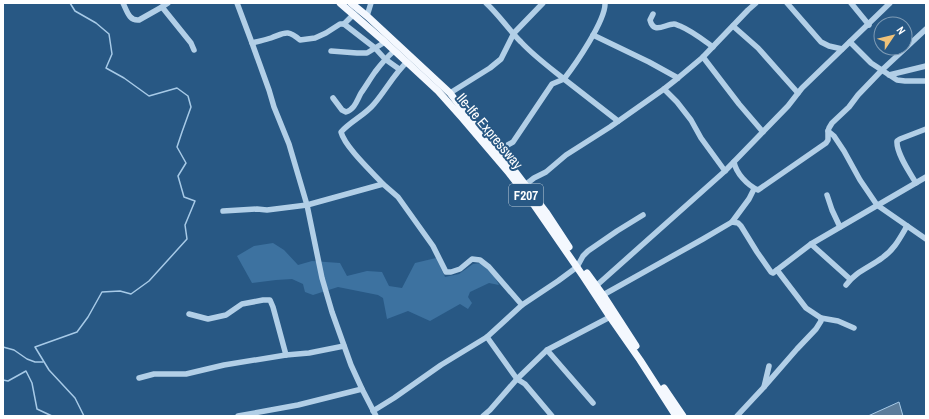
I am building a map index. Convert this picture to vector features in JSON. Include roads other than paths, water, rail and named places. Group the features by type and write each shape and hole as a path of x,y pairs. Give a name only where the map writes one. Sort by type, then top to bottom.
{"main road":[{"name":"Ile-Ife Expressway","path":"340,3 354,14 443,96 525,185 546,212 583,276 676,416"},
{"name":"Ile-Ife Expressway","path":"351,3 450,93 468,117 496,148 503,162 534,205 578,265 603,295 683,416"}],"street":[{"path":"123,3 129,16 135,20 139,20 166,4 194,50"},
{"path":"237,3 274,107 289,144 307,205 322,278 332,312 344,346 374,414 389,401 441,365 487,337 522,305 558,281 578,265 588,251 643,215"},
{"path":"367,16 371,3"},
{"path":"486,3 530,51 618,121"},
{"path":"450,93 490,68 500,59 514,34 543,3"},
{"path":"496,148 504,147 514,142 552,84 564,79 575,65 593,35 606,6 605,3"},
{"path":"525,185 534,178 546,172 566,155 610,127 678,78 703,57 756,3"},
{"path":"787,3 821,42 829,46 842,49"},
{"path":"851,3 869,24"},
{"path":"596,286 725,171 788,106 802,88 890,3"},
{"path":"252,43 267,40 280,33 294,35 300,40 315,38 340,24 344,24 354,14"},
{"path":"653,14 650,23 656,28 675,24 690,30 713,47"},
{"path":"344,24 399,69"},
{"path":"733,26 758,48 798,93"},
{"path":"734,162 738,172 754,189 761,189 826,143 828,140 828,131 832,123 849,107 858,95 882,70 926,29"},
{"path":"593,35 678,78"},
{"path":"331,51 367,53 385,42"},
{"path":"850,42 871,62 897,80 926,81"},
{"path":"333,98 342,110 346,112 350,110 375,72 385,59 394,51"},
{"path":"703,57 739,104 763,132"},
{"path":"407,62 399,69 373,105 341,132 342,138 383,184 398,197 433,246 446,272 456,270 472,259 480,260 489,267 522,305"},
{"path":"889,75 926,66"},
{"path":"664,89 677,102 691,120 725,171"},
{"path":"916,182 903,160 897,145 897,141 926,129"},
{"path":"828,131 834,136 844,151 860,180 877,205 926,239"},
{"path":"732,222 738,223 741,226 757,252 773,273 811,244 926,177"},
{"path":"224,211 257,209 267,210 307,205 383,184"},
{"path":"603,295 732,222 754,189"},
{"path":"827,195 840,227"},
{"path":"846,285 850,279 882,259 892,250 907,226"},
{"path":"811,244 850,279"},
{"path":"778,270 806,308 821,318 838,321 854,328"},
{"path":"189,314 208,319 226,315 242,304 270,300 286,355"},
{"path":"483,416 491,413 517,379 547,350 610,317"},
{"path":"737,416 816,329 821,322 821,318"},
{"path":"487,337 517,379 525,384 552,416"},
{"path":"139,378 154,374 186,374 224,365 286,355 309,353 344,346"},
{"path":"547,350 593,403"},
{"path":"764,387 769,366"},
{"path":"238,416 298,405 362,389"}],"waterway":[{"path":"70,3 75,11 96,23 109,34 112,54 106,68 124,78 149,96 177,88 188,96 191,107 177,147 186,163 178,176 184,197 195,201 185,225 187,239 149,281 131,294 120,291 102,292 88,317 77,332 35,347 49,370 75,398 84,416"},
{"path":"3,347 14,350 27,359 35,362 43,362"},
{"path":"3,380 8,381 26,371 32,383 37,409 52,416"}]}
